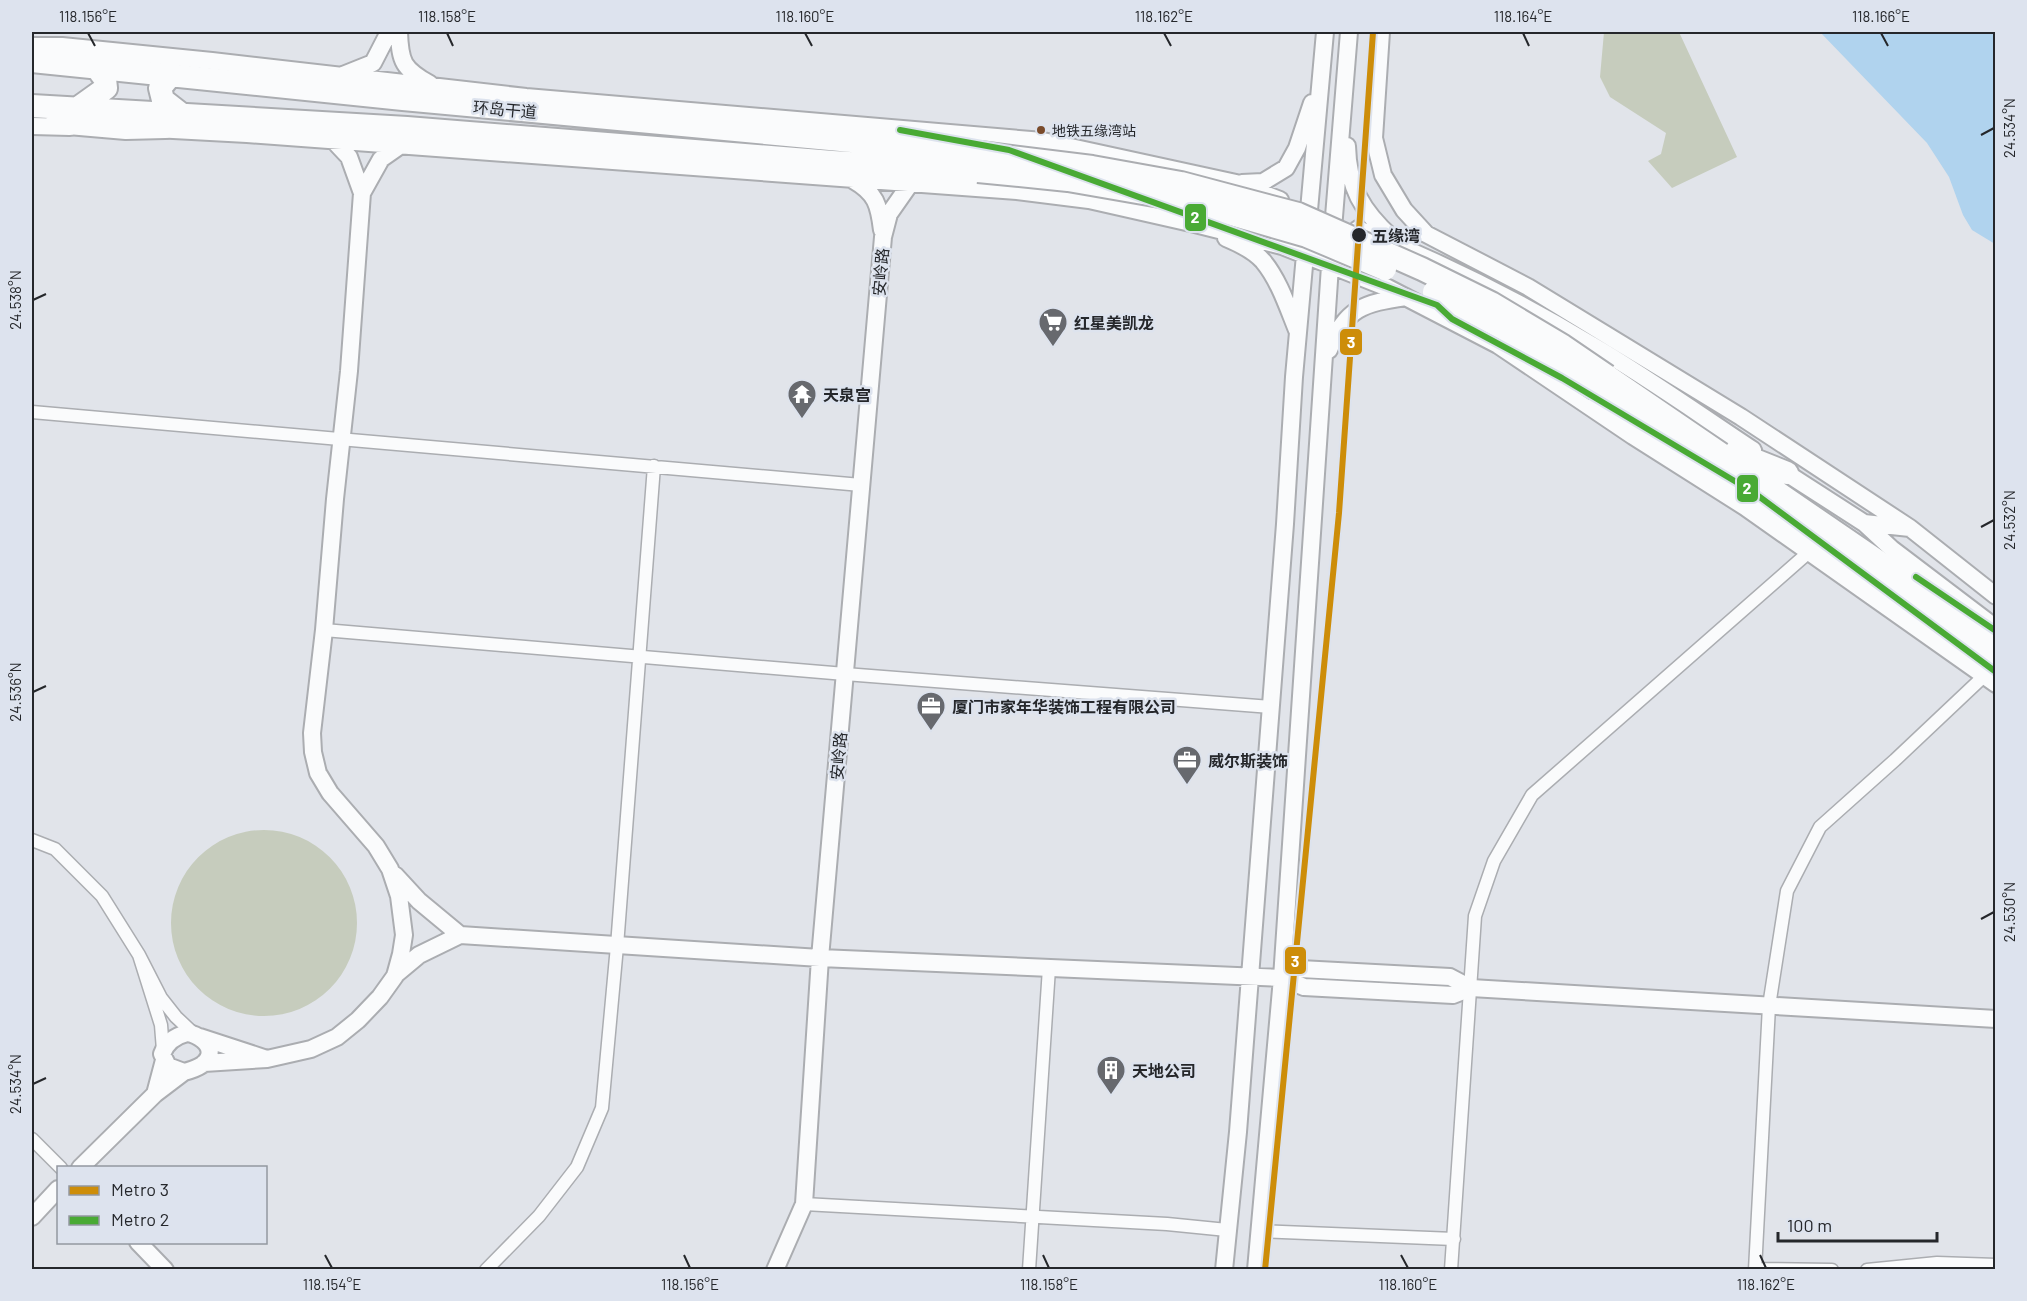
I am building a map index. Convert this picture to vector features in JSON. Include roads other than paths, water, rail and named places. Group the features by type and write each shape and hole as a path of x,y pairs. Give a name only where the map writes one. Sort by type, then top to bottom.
{"highway":[{"name":"环岛干道","path":"32,61 979,162"},
{"path":"78,108 106,88 105,79 96,67"},
{"path":"171,75 160,88 163,100 181,114"},
{"name":"环岛干道","path":"32,105 407,128 832,162 979,162"},
{"path":"32,120 126,128 185,127 277,120"},
{"path":"979,162 1183,200 1307,236 1420,284 1609,384 1704,430 1752,459 1787,473"},
{"path":"1609,384 1745,507"},
{"path":"1609,384 1995,642"},
{"path":"1609,384 1993,671"},
{"path":"1875,598 1993,671"}],"main road":[{"path":"341,76 373,63 389,32"},
{"path":"399,32 400,56 413,74 436,87"},
{"path":"1224,1269 1238,1132 1308,211 1325,32"},
{"path":"1256,1269 1282,978 1348,32"},
{"path":"1381,32 1374,138 1383,175 1404,210 1426,234 1528,287 1741,417 1910,528 1995,596"},
{"path":"32,46 62,46 526,97 1043,141 1236,183 1402,246 1474,280 1592,345 1864,523 1892,549 1995,628"},
{"path":"1236,183 1263,183 1286,168 1297,148 1322,74"},
{"path":"1345,83 1347,159 1354,191 1374,222 1402,246"},
{"path":"32,126 126,128 333,140 1017,191 1089,200 1282,246 1388,288 1498,345 1633,436 1745,507 1875,598"},
{"path":"333,140 348,157 362,193"},
{"path":"401,145 381,159 362,193 349,371 312,733 313,752 318,773 330,793 375,846 390,869 419,901 460,935"},
{"path":"852,180 867,188 879,207 883,237"},
{"path":"883,237 889,214 910,184"},
{"path":"1195,224 1239,244 1262,261 1278,285 1299,333"},
{"name":"安岭路","path":"775,1269 804,1204 820,958 883,237"},
{"path":"1323,365 1335,334 1354,311 1375,302 1406,297"},
{"path":"1864,523 1910,528"},
{"path":"390,869 399,896 404,935 395,976"},
{"path":"81,1166 155,1094 184,1072 204,1063 267,1059 311,1049 338,1037 380,997 395,976 419,955 460,935 820,958 1282,978 1304,987 1453,995 1471,988 1995,1019"},
{"path":"155,1094 164,1055 173,1039 181,1034 197,1036 267,1059"},
{"path":"197,1036 209,1051 209,1057 204,1063"},
{"path":"164,1055 168,1066 184,1072"},
{"path":"1235,1269 1238,1132"},
{"path":"32,1217 57,1190"},
{"path":"140,1244 165,1269"}],"street":[{"path":"32,412 861,484"},
{"path":"486,1269 539,1216 577,1167 602,1108 617,946 654,466"},
{"path":"1452,1269 1475,916 1494,861 1532,795 1809,552"},
{"path":"324,630 1270,707"},
{"path":"1832,1269 1755,1269 1769,1006 1787,891 1820,827 1993,671"},
{"path":"32,840 55,849 102,896 139,955 161,998 176,1017 197,1036"},
{"path":"139,955 161,1025 164,1055"},
{"path":"1029,1269 1049,968"},
{"path":"32,1139 60,1166"},
{"path":"804,1204 1227,1230"},
{"path":"1259,1231 1454,1239"},
{"path":"1867,1269 1937,1263 1995,1265"}],"water":[{"path":"1820,32 1995,32 1995,244 1972,230 1963,215 1949,177 1927,143"}],"metro line":[{"name":"3","path":"1265,1270 1339,513 1373,32"},
{"name":"2","path":"900,130 1009,150 1437,305 1452,319 1562,378 1753,492 1996,672"},
{"name":"2","path":"1916,577 1996,631"}],"place":[{"name":"地铁五缘湾站","path":"1041,130"},
{"name":"五缘湾","path":"1359,235"},
{"name":"红星美凯龙","path":"1053,348"},
{"name":"天泉宫","path":"802,420"},
{"name":"厦门市家年华装饰工程有限公司","path":"931,732"},
{"name":"威尔斯装饰","path":"1187,786"},
{"name":"天地公司","path":"1111,1096"}]}
